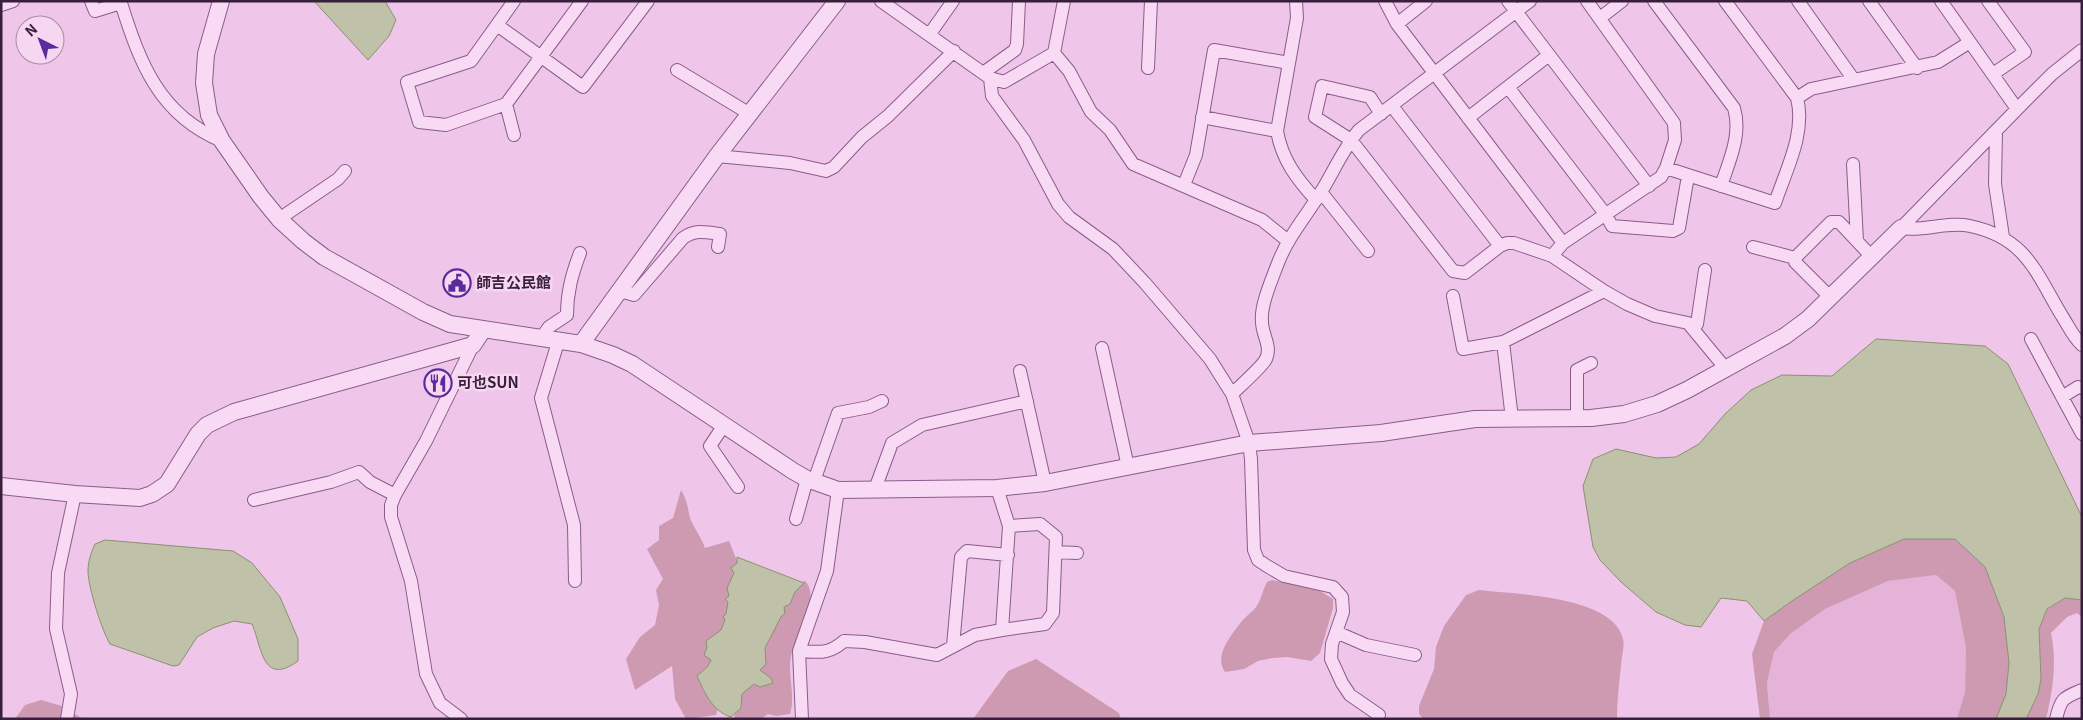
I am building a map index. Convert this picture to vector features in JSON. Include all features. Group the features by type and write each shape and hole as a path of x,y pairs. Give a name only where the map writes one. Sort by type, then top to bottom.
{"street":[{"path":"1,5 13,1"},
{"path":"92,1 96,12 121,3 138,57 156,89 184,119 211,137 222,141"},
{"path":"221,1 206,54 204,83 209,115 222,141 261,197 279,219 324,257 415,308 450,324 559,339 613,355 632,364 811,480 838,490 997,488 1044,482 1249,443 1381,433 1475,419 1577,418 1624,414 1656,404 1726,369 1785,336 1808,319 1901,228 2052,74 2082,50"},
{"path":"514,1 471,61 407,82 419,122 446,125 506,104 582,1"},
{"path":"497,25 583,87 648,1"},
{"path":"581,344 718,156 838,1"},
{"path":"881,1 895,5 930,35 986,76 1004,82 1054,53 1064,1"},
{"path":"930,35 953,1"},
{"path":"986,76 1015,50 1020,1"},
{"path":"1148,68 1150,1"},
{"path":"1296,1 1297,18 1277,131 1279,145 1289,168 1319,196 1368,251"},
{"path":"1385,1 1397,24 1563,243"},
{"path":"1397,24 1426,1"},
{"path":"1508,1 1649,186"},
{"path":"1232,394 1266,360 1268,342 1262,322 1263,308 1278,263 1288,241 1319,196 1351,140 1359,130 1530,1"},
{"path":"1552,256 1563,243 1661,177 1675,140 1674,123 1587,1"},
{"path":"1600,18 1622,1"},
{"path":"1654,1 1734,108 1738,121 1737,134 1721,186"},
{"path":"1666,168 1775,203 1800,130 1797,98 1726,1"},
{"path":"1798,1 1854,80"},
{"path":"1869,1 1917,68"},
{"path":"1941,1 2017,109"},
{"path":"1988,1 2025,52 1993,74"},
{"path":"1797,98 1811,89 1917,68 1938,62 1970,42"},
{"path":"1184,185 1196,155 1214,50 1289,63"},
{"path":"718,156 790,163 826,171 834,167 862,137 888,116 954,51"},
{"path":"1054,53 1069,71 1091,112 1110,130 1129,160 1139,168 1184,185 1197,193 1262,220 1288,241"},
{"path":"1468,118 1549,55"},
{"path":"677,70 750,114"},
{"path":"986,76 992,96 1024,140 1058,204 1068,217 1113,249 1145,283 1210,359 1232,394 1249,443 1254,550 1258,560 1284,576 1333,587 1342,597 1343,612 1332,644 1331,660 1342,684 1350,695 1379,715"},
{"path":"1381,114 1370,97 1322,86 1315,118 1351,140 1453,271 1465,273 1500,246 1508,243 1514,243 1552,256 1604,292 1655,316 1688,323 1726,369"},
{"path":"1508,87 1606,215 1612,226 1673,231 1679,228 1688,176"},
{"path":"506,104 514,135"},
{"path":"1392,106 1500,246"},
{"path":"1202,117 1277,131"},
{"path":"1996,131 1995,184 2003,237"},
{"path":"1853,164 1857,241"},
{"path":"279,219 338,179 345,171"},
{"path":"1795,258 1831,222 1839,222 1872,257"},
{"path":"1901,228 1914,230 1950,225 1967,225 2012,242 2026,256 2082,344"},
{"path":"620,291 634,295 683,238 690,233 696,231 720,234 718,248"},
{"path":"1753,247 1795,258"},
{"path":"542,337 549,327 567,315 567,298 571,277 580,253"},
{"path":"1795,258 1795,262 1830,298"},
{"path":"1693,328 1697,324 1706,270"},
{"path":"1453,296 1463,349 1502,342 1604,292"},
{"path":"461,719 449,715 440,703 426,674 411,581 390,517 391,505 395,494 426,441 472,345 483,330"},
{"path":"559,339 541,398 574,525 575,581"},
{"path":"2032,339 2082,434"},
{"path":"1502,342 1512,419"},
{"path":"1,486 76,494 140,498 152,494 166,484 198,434 207,424 220,417 472,345"},
{"path":"1102,348 1128,467"},
{"path":"1577,418 1577,370 1591,363"},
{"path":"1020,370 1044,482"},
{"path":"2062,397 2078,387 2082,388"},
{"path":"796,519 838,413 869,407 882,401"},
{"path":"875,489 892,443 922,425 1027,401"},
{"path":"724,425 710,446 738,488"},
{"path":"254,500 331,482 359,472 370,482 395,494"},
{"path":"997,488 1009,526 1002,630"},
{"path":"802,719 799,651 827,571 838,490"},
{"path":"67,719 71,694 56,630 58,574 76,494"},
{"path":"799,651 824,653 835,649 844,641 865,642 937,655 975,635 1045,624 1053,613 1056,537 1040,524 1009,526"},
{"path":"953,646 961,557 967,551 1008,555"},
{"path":"1056,552 1077,553"},
{"path":"1336,632 1366,645 1415,655"},
{"path":"2056,719 2060,702 2064,698 2082,690"}],"shaded area":[{"path":"314,1 385,1 396,20 389,36 368,60"},
{"path":"1876,339 1985,346 2008,364 2082,517 2082,600 2065,598 2047,609 2039,629 2041,679 2038,694 2026,719 1996,719 2006,694 2009,663 2004,617 1985,567 1955,539 1904,539 1850,563 1764,621 1747,601 1721,598 1701,627 1685,625 1656,612 1621,582 1600,560 1593,547 1583,486 1593,459 1616,449 1656,458 1676,457 1699,444 1725,414 1751,390 1782,375 1832,376"},
{"path":"681,490 690,518 705,548 729,541 740,568 720,703 716,715 686,719 675,699 672,666 635,690 626,659 640,637 655,625 659,605 656,590 663,579 647,549 659,540 659,526 673,518"},
{"path":"1904,539 1955,539 1985,567 2004,617 2009,663 2006,695 1996,719 1957,719 1965,692 1966,648 1955,591 1936,575 1888,581 1825,609 1790,634 1774,652 1767,683 1770,719 1760,719 1752,654 1764,621 1850,563"},
{"path":"105,540 233,551 252,563 280,597 298,639 298,661 286,668 277,669 270,667 261,653 252,624 234,621 213,628 197,637 179,665 173,666 110,644 96,609 88,571 90,557 95,544"},
{"path":"737,557 804,583 795,592 790,604 784,607 785,613 765,648 766,664 760,670 771,678 773,683 760,687 754,684 742,694 741,708 731,717 714,706 706,695 697,676 708,666 711,660 704,655 707,648 706,641 721,630 725,620 723,617 726,614 728,602 725,599 729,596 727,588 734,573 731,568 737,563"},
{"path":"1936,575 1955,591 1966,648 1965,692 1957,719 1770,719 1767,683 1774,652 1790,634 1825,609 1888,581"},
{"path":"1272,580 1320,591 1333,599 1333,608 1320,653 1311,661 1287,657 1272,658 1258,661 1244,669 1225,672 1221,659 1225,645 1242,621 1257,606 1267,582"},
{"path":"805,581 811,597 806,618 791,656 792,707 790,714 776,716 768,714 761,719 735,719 734,709 758,668 771,626 797,584"},
{"path":"1479,590 1561,600 1602,614 1616,625 1623,639 1617,719 1423,718 1419,714 1419,706 1434,669 1436,647 1444,626 1466,595"},
{"path":"2065,598 2082,600 2082,617 2077,613 2067,617 2051,633 2054,655 2053,676 2046,719 2026,719 2038,694 2041,679 2039,629 2047,609"},
{"path":"1036,659 1119,713 1121,719 973,719 1008,671"},
{"path":"41,700 62,706 83,719 15,719 25,705"}],"place":[{"name":"師吉公民館","path":"457,283"},
{"name":"可也SUN","path":"438,383"}]}
